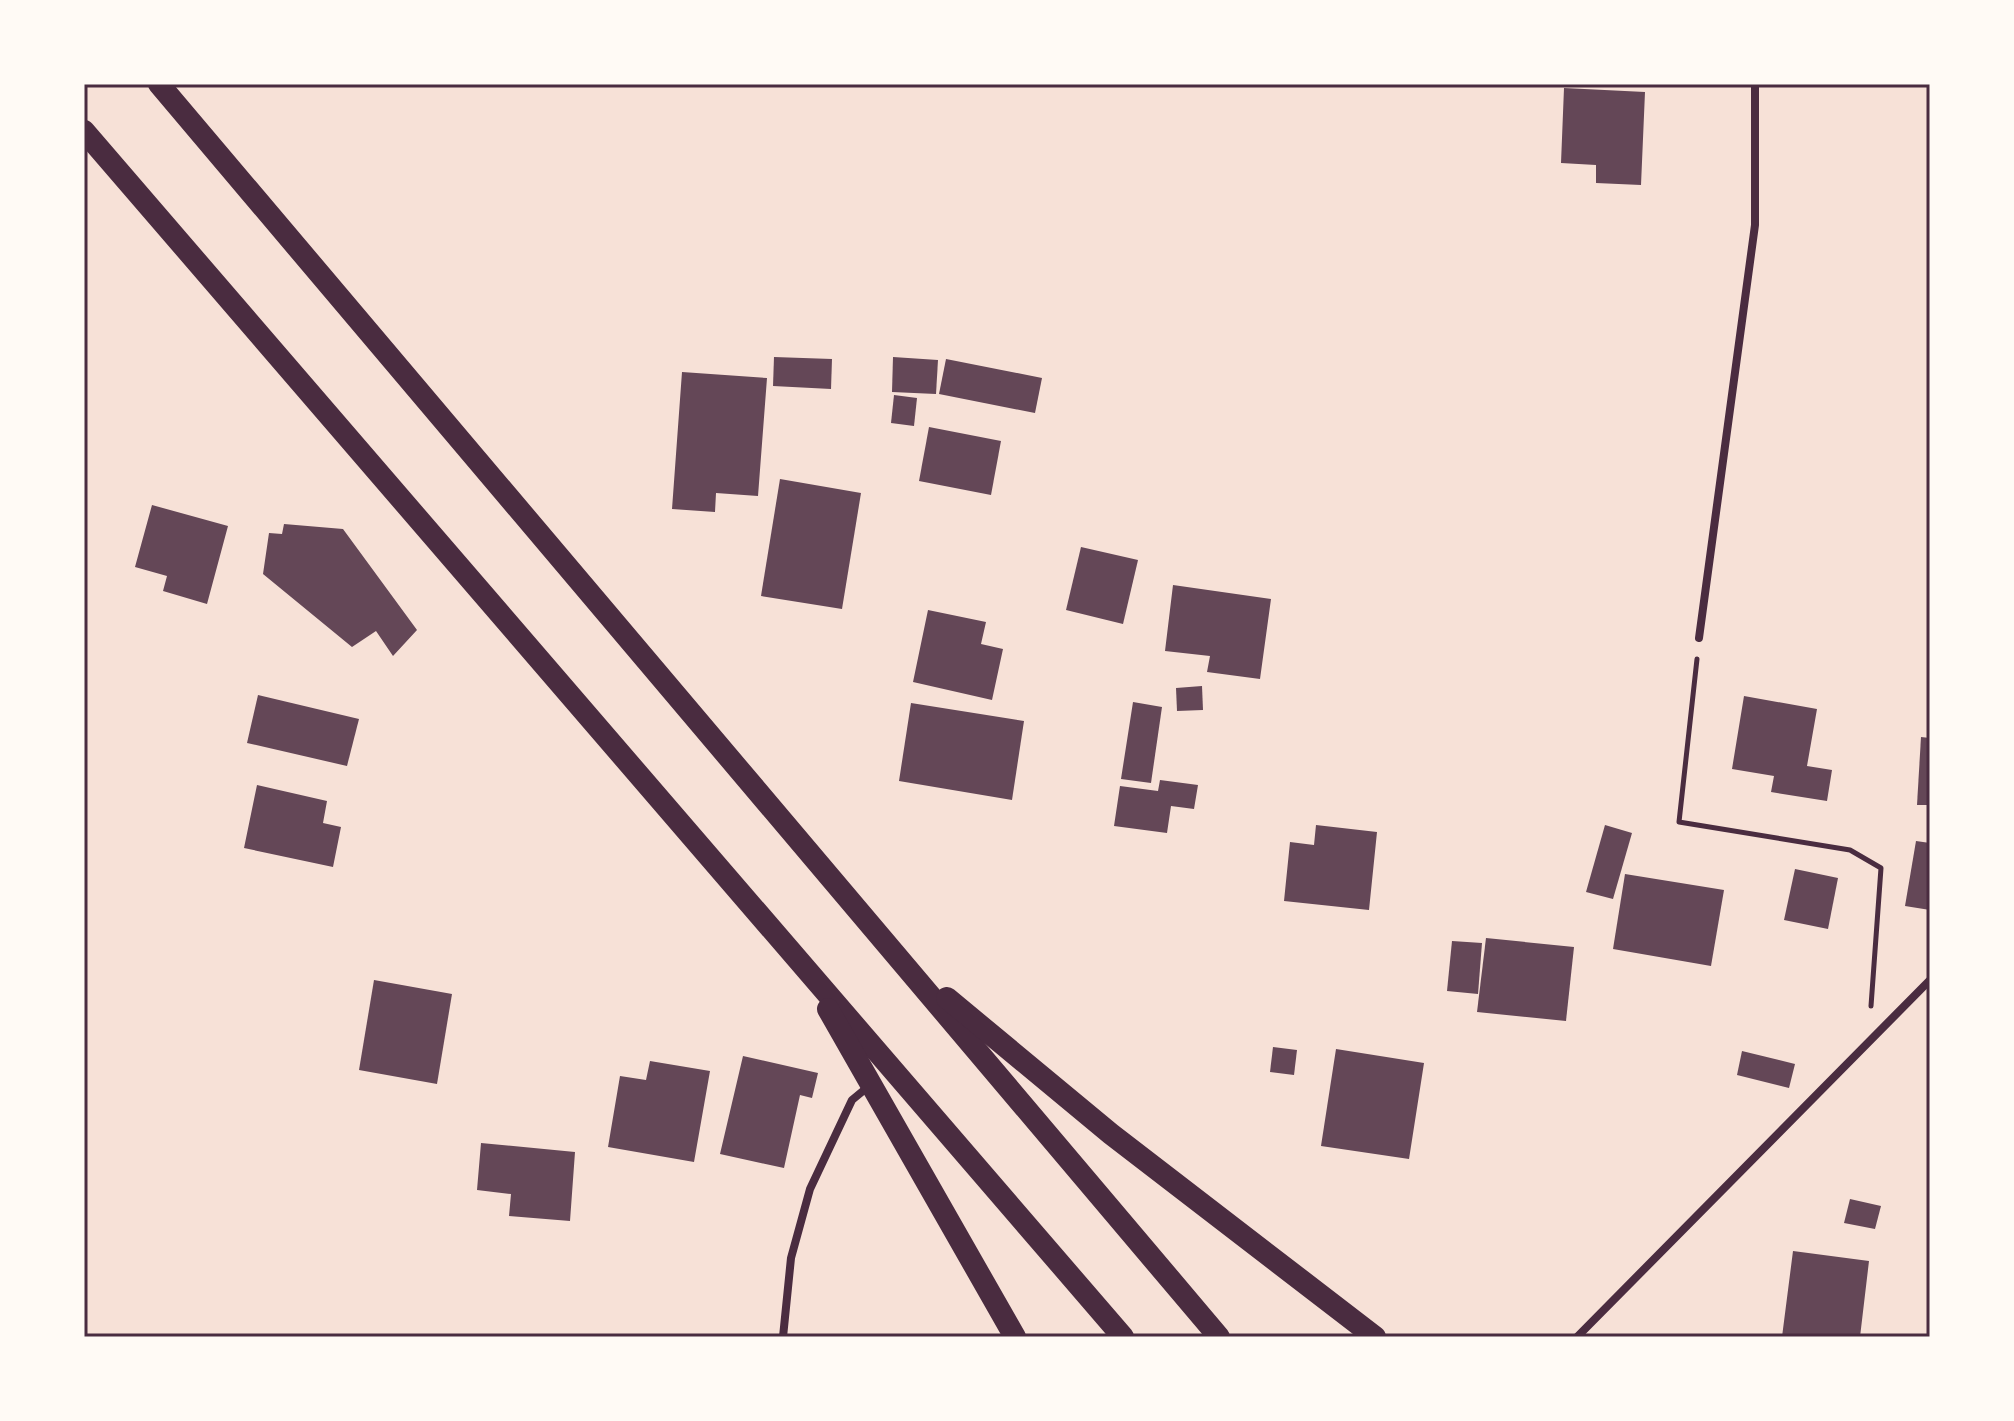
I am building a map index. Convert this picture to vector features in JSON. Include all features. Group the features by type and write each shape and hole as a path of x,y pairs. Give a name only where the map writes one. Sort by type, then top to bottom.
{"highway":[{"path":"159,84 1219,1337"},
{"path":"84,131 1123,1337"},
{"path":"898,956 1111,1134 1375,1337"},
{"path":"801,963 1015,1337"}],"street":[{"path":"1699,638 1755,225 1755,84"},
{"path":"1577,1337 1930,980"},
{"path":"783,1337 791,1258 810,1189 852,1100 871,1085"}],"path":[{"path":"1699,638 1679,822 1850,850 1881,868 1868,1042"}],"building":[{"path":"1564,88 1645,92 1641,185 1596,183 1596,165 1561,163"},
{"path":"774,357 832,359 831,389 773,386"},
{"path":"893,357 938,360 936,394 892,392"},
{"path":"946,359 1042,378 1035,413 939,394"},
{"path":"682,372 767,378 758,496 716,493 715,512 672,509"},
{"path":"894,395 917,398 914,426 891,423"},
{"path":"929,427 1001,441 991,495 919,481"},
{"path":"780,479 861,493 842,609 761,596"},
{"path":"152,505 228,526 207,604 163,591 167,576 135,567"},
{"path":"284,524 343,529 417,630 393,656 376,631 352,647 263,574 269,533 282,534"},
{"path":"1081,547 1138,560 1123,624 1066,610"},
{"path":"1173,585 1271,599 1260,679 1207,672 1210,656 1165,651"},
{"path":"928,610 986,622 981,644 1003,649 992,700 913,682"},
{"path":"1202,686 1203,710 1177,711 1176,688"},
{"path":"258,695 359,719 347,766 247,743"},
{"path":"1744,696 1817,709 1807,766 1832,770 1827,801 1771,792 1774,776 1732,769"},
{"path":"1133,702 1162,707 1151,783 1121,779"},
{"path":"911,703 1024,721 1012,800 899,781"},
{"path":"1921,737 1930,738 1930,805 1917,805"},
{"path":"1160,780 1198,785 1194,809 1171,806 1167,833 1114,826 1120,786 1158,791"},
{"path":"257,785 327,801 323,823 341,827 333,867 244,848"},
{"path":"1316,825 1377,832 1369,910 1284,901 1290,842 1314,845"},
{"path":"1605,825 1632,833 1613,899 1586,892"},
{"path":"1916,841 1930,843 1930,910 1905,906"},
{"path":"1795,869 1838,878 1828,929 1784,920"},
{"path":"1625,874 1724,890 1711,966 1613,949"},
{"path":"1486,938 1574,947 1566,1021 1477,1012"},
{"path":"1452,941 1482,943 1478,994 1447,991"},
{"path":"374,980 452,994 437,1084 359,1070"},
{"path":"1273,1047 1297,1050 1294,1075 1270,1072"},
{"path":"1336,1049 1424,1063 1409,1159 1321,1146"},
{"path":"1742,1051 1795,1064 1789,1088 1737,1075"},
{"path":"743,1056 818,1073 812,1098 800,1095 784,1168 720,1154"},
{"path":"650,1061 710,1071 694,1162 608,1147 620,1076 646,1080"},
{"path":"481,1143 575,1152 570,1221 509,1216 511,1194 477,1190"},
{"path":"1850,1199 1881,1206 1875,1229 1844,1223"},
{"path":"1793,1251 1869,1261 1860,1337 1782,1337"}]}
